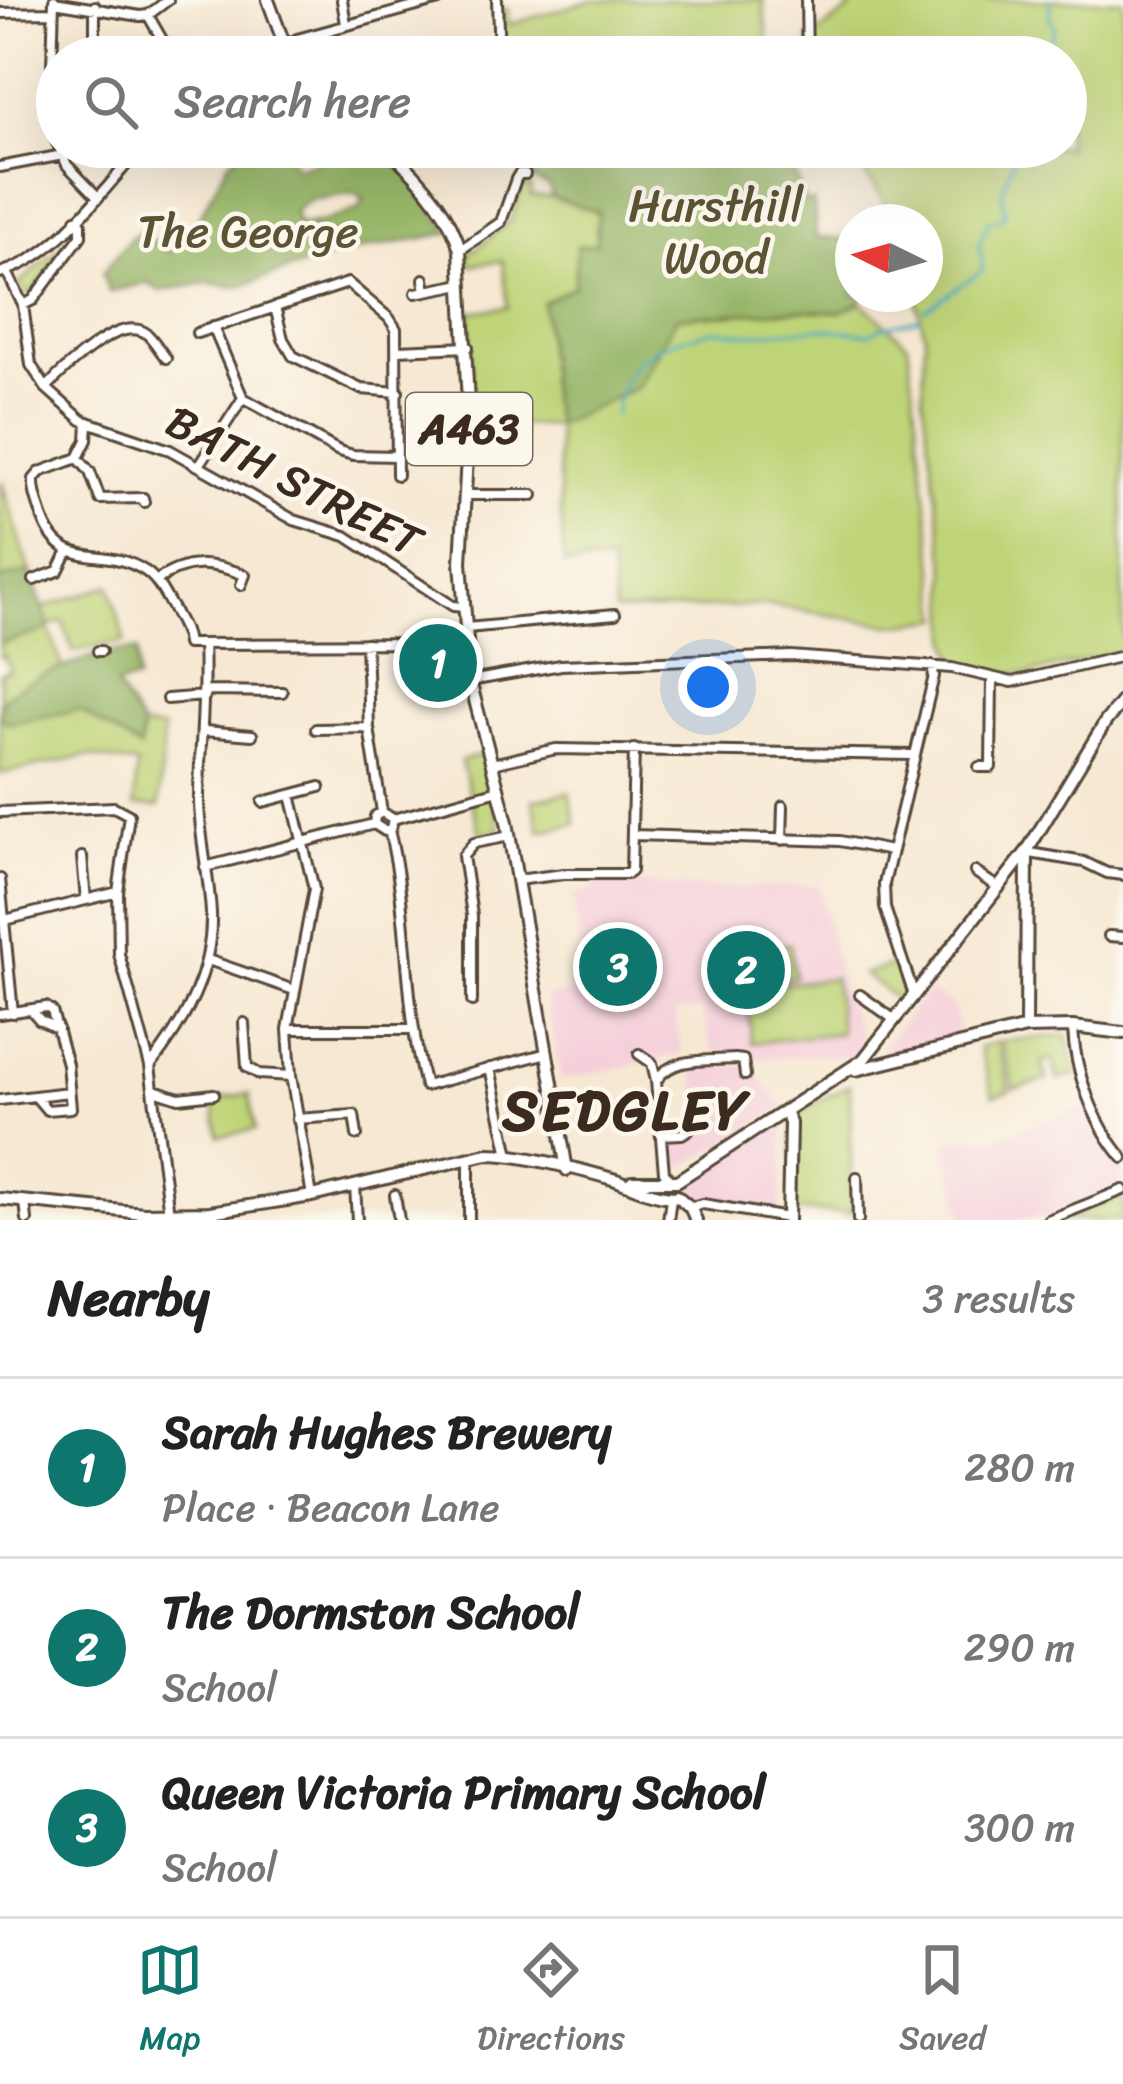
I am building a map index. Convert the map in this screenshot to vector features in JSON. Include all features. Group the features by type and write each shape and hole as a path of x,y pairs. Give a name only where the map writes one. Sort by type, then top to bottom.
{"main road":[{"path":"268,0 279,36"},
{"name":"A463","path":"405,168 434,200 460,250 468,347 467,495 461,562 470,681 510,836 567,1170"},
{"path":"670,1188 847,1073 884,1036 1029,852 1123,700"},
{"path":"1026,1028 1029,852"},
{"path":"847,1073 1026,1028 1123,1033"},
{"path":"878,1064 884,1036"},
{"path":"786,1113 790,1124 788,1219"},
{"path":"0,1199 169,1214 229,1209 312,1196 469,1156 509,1155 670,1188 690,1207 695,1220"}],"street":[{"path":"0,13 54,5 148,15 169,0"},
{"path":"342,0 346,24"},
{"path":"308,36 439,0"},
{"path":"497,0 498,36"},
{"path":"806,0 807,36"},
{"path":"53,36 54,5"},
{"path":"95,6 95,36"},
{"path":"148,15 160,36"},
{"path":"0,167 36,156"},
{"path":"74,168 97,196"},
{"path":"123,168 76,219 28,260 3,273 23,305 31,365 46,388 88,422 87,440 78,458 40,472 34,484 50,536 68,551 121,559 156,581 187,635 187,644 468,643"},
{"path":"460,250 501,222 516,179 525,174"},
{"path":"23,305 33,300 81,236 81,223 76,219"},
{"path":"424,279 421,292 464,284"},
{"path":"197,333 348,283 394,322 398,475"},
{"path":"274,307 293,356 361,389 398,392"},
{"path":"46,388 88,347 138,326 161,356"},
{"path":"213,327 243,398 339,451 397,456"},
{"path":"398,350 468,347"},
{"path":"200,464 243,398"},
{"name":"BATH STREET","path":"88,422 123,431 200,464 283,515 357,541 453,606 464,607"},
{"path":"78,458 90,472 100,499 143,498 144,502"},
{"path":"467,495 533,495"},
{"path":"34,580 58,571 68,551"},
{"path":"156,581 188,565 212,562 245,575 241,586"},
{"path":"467,628 615,614"},
{"path":"366,643 370,728 382,812 393,819 499,790"},
{"path":"150,1066 185,1018 208,960 211,911 199,786 203,644"},
{"path":"470,681 561,665 791,656 932,666 992,680 1028,681 1123,656"},
{"path":"916,997 883,896 934,676 932,666"},
{"path":"980,767 991,767 992,680"},
{"path":"167,699 205,693 282,692"},
{"path":"316,729 370,728"},
{"path":"203,731 252,735"},
{"path":"493,764 556,749 912,755"},
{"path":"518,880 631,871 634,749"},
{"path":"263,802 320,787"},
{"path":"291,795 314,889 288,1029 290,1076 312,1196"},
{"path":"782,840 783,806"},
{"path":"0,812 114,807 127,811 118,892 119,954 150,1066 169,1214"},
{"path":"374,824 375,816 382,812"},
{"path":"393,819 389,830 404,897 413,1029 424,1086 547,1053"},
{"path":"205,867 374,824"},
{"path":"374,824 382,832 389,830"},
{"path":"633,835 841,841 892,851"},
{"path":"472,1001 472,915 463,856 474,842 510,836"},
{"path":"1029,852 1123,875"},
{"path":"84,862 86,900"},
{"path":"975,872 998,888"},
{"path":"0,878 14,1013"},
{"path":"5,920 118,892"},
{"path":"1108,936 1123,937"},
{"path":"208,960 294,990"},
{"path":"860,995 896,1021"},
{"path":"0,1014 31,1010 58,1029 71,1108 46,1110 36,1097"},
{"path":"244,1023 247,1067 259,1075 290,1076"},
{"path":"1073,1027 1097,1119 1123,1159"},
{"path":"288,1029 413,1029"},
{"path":"639,1054 652,1063 656,1081 664,1172 670,1188 668,1220"},
{"path":"656,1081 660,1072 677,1063 735,1059 742,1060 746,1075"},
{"path":"490,1068 509,1155"},
{"path":"154,1090 179,1098 214,1094"},
{"path":"0,1100 69,1092"},
{"path":"297,1120 354,1115 357,1135"},
{"path":"661,1135 682,1135 691,1125"},
{"path":"469,1156 469,1220"},
{"path":"857,1177 858,1220"},
{"path":"355,1186 358,1220"},
{"path":"1048,1220 1123,1190"},
{"path":"395,1195 399,1220"},
{"path":"25,1200 27,1220"},
{"path":"690,1207 704,1204 788,1219"}],"shaded area":[{"path":"594,881 720,888 819,885 842,989 866,1052 855,1057 747,1059 742,1050 712,1052 702,1010 675,1012 682,1054 561,1080 545,996 586,989 573,895 593,890"},
{"path":"928,990 953,1006 961,1036 882,1057 883,1048"},
{"path":"750,1065 784,1107 682,1168 668,1170 664,1141 703,1126 692,1066"},
{"path":"1085,1107 1106,1153 1123,1170 1123,1186 1055,1215 964,1220 945,1143 977,1135 979,1141 1004,1135"},
{"path":"784,1121 780,1214 687,1198 687,1178"}],"green space":[{"path":"592,0 763,0 767,36 501,36 500,11 507,9 509,25"},
{"path":"850,0 1123,0 1123,652 1028,674 957,664 950,641 947,574 923,396 925,337 919,312 943,312 943,204 884,204 858,168 1087,168 1087,36 814,36 851,9"},
{"name":"The George","path":"225,168 400,168 450,233 342,253 237,287 207,283 160,291 147,283 109,292 102,273 132,237 140,233 170,252 197,222","holes":["354,193 364,199 359,209 320,223 297,224 294,211 309,200"]},
{"name":"Hursthill Wood","path":"533,168 792,168 805,203 814,202 816,237 835,239 835,312 677,317 638,387 557,425 543,303 574,286 577,246 596,244 598,212 552,197 549,186 532,179"},
{"path":"522,186 531,186 531,196 552,197 598,212 596,244 577,247 574,286 543,304 551,404 557,424 624,378 677,317 798,310 872,312 908,344 941,619 891,625 769,605 615,612 610,562 564,565 556,425 474,425 470,312 508,307 503,261 468,265 468,255 511,220"},
{"path":"74,235 69,243 29,296 19,284"},
{"path":"1,480 42,608 110,585 125,641 73,651 63,621 48,626 63,668 97,655 137,651 137,680 116,685 142,727 163,729 159,807 134,806 137,765 88,756 0,774 0,674 10,670 5,656 0,658"},
{"path":"30,572 50,629 0,644 0,579"},
{"path":"117,651 137,651 137,680 116,685 142,727 140,749 79,710 10,723 0,717 5,698 25,684"},
{"path":"483,754 500,830 480,834 461,761"},
{"path":"569,792 576,824 540,831 533,800"},
{"path":"790,944 795,977 724,987 720,954"},
{"path":"896,964 907,998 903,1004 863,974"},
{"path":"834,978 840,1033 752,1043 746,988"},
{"path":"1067,1035 1077,1074 1058,1080 1052,1059 1042,1062 1047,1080 1014,1089 1001,1041"},
{"path":"997,1042 1010,1091 993,1096 979,1047"},
{"path":"850,1085 852,1213 793,1211 793,1114"},
{"path":"249,1094 255,1130 219,1136 213,1100"},
{"path":"1123,1195 1123,1220 1064,1220"}],"waterway":[{"path":"1051,0 1052,36"},
{"path":"943,298 983,270 979,245 989,220 1001,219 1006,211 1003,190 1011,168"},
{"path":"691,336 714,330 748,334 821,328 870,334 918,319"},
{"path":"615,415 623,385 636,363 657,348 687,337"}],"place":[{"name":"Sarah Hughes Brewery","path":"438,663"},
{"name":"Queen Victoria Primary School","path":"618,967"},
{"name":"The Dormston School","path":"746,970"}],"district":[{"name":"SEDGLEY","path":"626,1110"}]}
